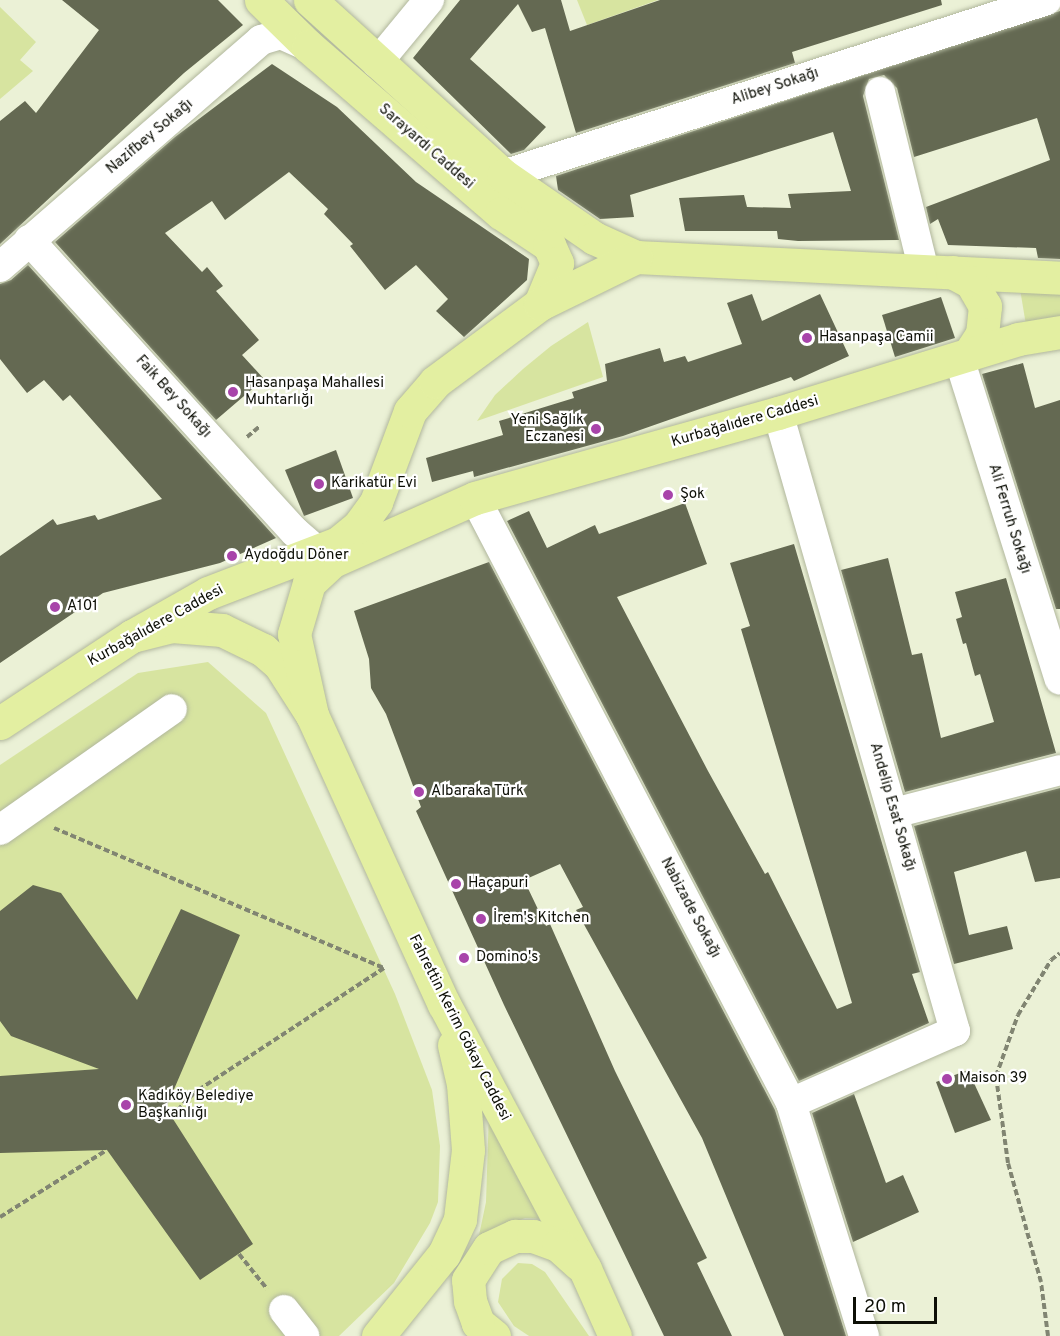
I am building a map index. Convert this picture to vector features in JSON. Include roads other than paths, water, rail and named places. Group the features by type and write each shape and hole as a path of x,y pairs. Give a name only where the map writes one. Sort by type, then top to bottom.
{"main road":[{"name":"Sarayardı Caddesi","path":"261,0 308,46 501,213 549,245 556,263 540,304"},
{"name":"Sarayardı Caddesi","path":"310,0 503,176 594,238 636,257 938,272"},
{"name":"Sarayardı Caddesi","path":"389,471 410,411 435,382 540,304 636,257"},
{"path":"938,272 1060,278"},
{"path":"938,272 971,282 984,297 984,327 964,356"},
{"name":"Kurbağalıdere Caddesi","path":"430,515 475,498 778,413 1018,339 1060,332"},
{"path":"389,471 404,500 416,511 430,515"},
{"name":"Kurbağalıdere Caddesi","path":"0,723 132,636 208,593 318,553 358,527 376,502 389,471"},
{"name":"Fahrettin Kerim Gökay Caddesi","path":"312,715 294,634 309,583 333,561 430,515"},
{"name":"Fahrettin Kerim Gökay Caddesi","path":"132,636 172,626 222,630 262,650 280,665 312,715 444,1004 585,1269 615,1336"},
{"path":"378,1336 444,1254 460,1219 468,1150 463,1084 444,1004"},
{"path":"494,1336 478,1323 470,1301 468,1280 489,1248 515,1236 533,1236 558,1245 585,1269"}],"street":[{"path":"377,63 429,0"},
{"name":"Alibey Sokağı","path":"503,176 1047,0"},
{"name":"Nazifbey Sokağı","path":"0,267 261,40 281,34 308,46"},
{"path":"880,92 938,272"},
{"name":"Faik Bey Sokağı","path":"29,240 295,532 318,553"},
{"name":"Ali Ferruh Sokağı","path":"964,356 1060,680"},
{"name":"Andelip Esat Sokağı","path":"778,413 955,1030 791,1103"},
{"name":"Nabizade Sokağı","path":"475,498 791,1103 864,1336"},
{"path":"11,822 172,709"},
{"path":"894,813 1060,770"},
{"path":"286,1310 304,1336"}],"place":[{"name":"Hasanpaşa Camii","path":"807,338"},
{"name":"Hasanpaşa Mahallesi Muhtarlığı","path":"233,392"},
{"name":"Yeni Sağlık Eczanesi","path":"596,429"},
{"name":"Karikatür Evi","path":"319,484"},
{"name":"Şok","path":"668,495"},
{"name":"Aydoğdu Döner","path":"232,556"},
{"name":"A101","path":"55,607"},
{"name":"Albaraka Türk","path":"419,792"},
{"name":"Haçapuri","path":"456,884"},
{"name":"İrem's Kitchen","path":"481,919"},
{"name":"Domino's","path":"464,958"},
{"name":"Maison 39","path":"947,1079"},
{"name":"Kadıköy Belediye Başkanlığı","path":"126,1105"}]}
